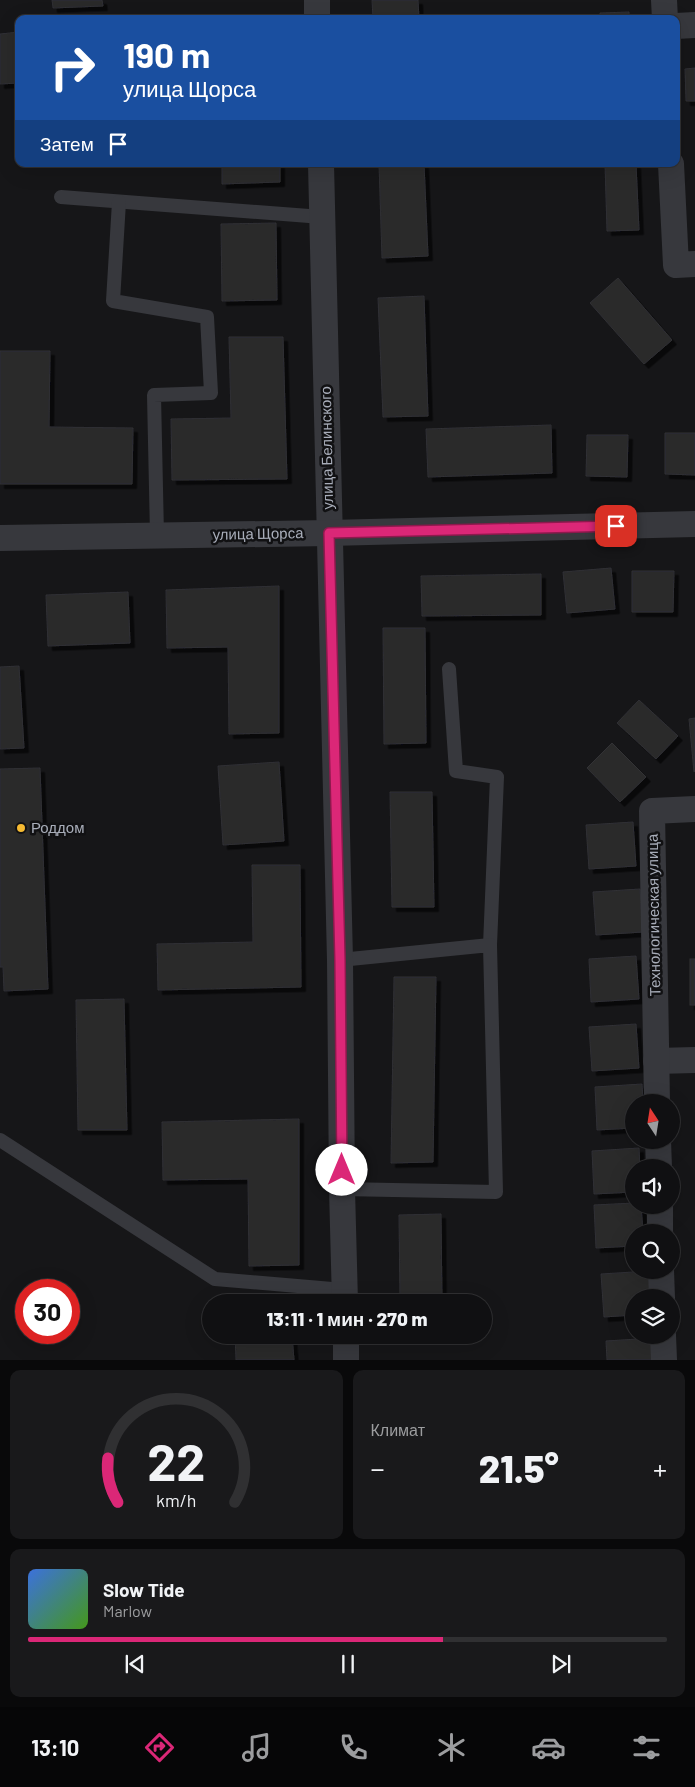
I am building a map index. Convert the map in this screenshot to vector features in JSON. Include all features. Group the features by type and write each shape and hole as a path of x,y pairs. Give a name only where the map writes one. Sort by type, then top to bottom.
{"street":[{"path":"317,0 318,15"},
{"path":"664,0 665,15"},
{"path":"680,26 695,25"},
{"name":"улица Белинского","path":"320,167 340,960 345,1294"},
{"path":"671,167 676,265 695,264"},
{"name":"улица Щорса","path":"0,538 329,533 695,524"},
{"name":"Технологическая улица","path":"657,1094 652,811 695,809"},
{"path":"656,1061 695,1060"},
{"path":"346,1344 346,1360"},
{"path":"663,1344 664,1360"}],"lane":[{"path":"61,197 322,217"},
{"path":"119,202 113,301 207,317 211,393 154,395 157,536"},
{"path":"342,1189 496,1192 490,945 497,777 456,771 449,669"},
{"path":"340,960 490,945"},
{"path":"0,1140 215,1279 330,1294"}],"building":[{"path":"52,0 102,0 103,6 53,8"},
{"path":"372,0 418,0 419,15 373,15"},
{"path":"629,12 629,15 600,15 600,13"},
{"path":"15,32 15,83 0,84 0,34"},
{"path":"695,68 695,101 686,101 685,69"},
{"path":"222,167 280,167 280,182 222,184"},
{"path":"379,167 424,167 428,256 382,258"},
{"path":"605,167 636,167 639,230 607,231"},
{"path":"276,223 277,300 222,301 221,224"},
{"path":"618,278 672,340 644,364 590,303"},
{"path":"424,296 428,416 383,417 378,298"},
{"path":"229,337 283,337 287,479 172,480 171,419 231,418"},
{"path":"0,351 50,351 49,427 133,428 132,484 0,484"},
{"path":"551,425 552,473 428,477 426,429"},
{"path":"665,433 695,433 695,475 665,474"},
{"path":"587,435 628,435 627,477 586,476"},
{"path":"611,568 615,609 567,613 563,572"},
{"path":"632,571 674,571 673,612 632,612"},
{"path":"541,574 541,615 422,616 421,576"},
{"path":"279,586 279,733 229,734 228,647 167,648 166,590"},
{"path":"128,592 130,643 48,646 46,595"},
{"path":"383,628 425,628 426,743 384,744"},
{"path":"19,666 24,748 0,749 0,667"},
{"path":"639,700 678,736 656,759 617,723"},
{"path":"695,718 695,771 694,772 689,719"},
{"path":"612,743 646,777 620,802 587,768"},
{"path":"279,762 284,841 223,845 218,766"},
{"name":"Роддом","path":"40,768 48,989 4,991 3,967 0,967 0,769"},
{"path":"390,792 432,792 434,907 392,907"},
{"path":"633,822 636,866 589,869 586,825"},
{"path":"252,865 300,865 301,987 158,990 157,944 253,942"},
{"path":"640,889 643,932 596,935 593,892"},
{"path":"636,956 639,999 591,1002 589,959"},
{"path":"690,959 695,959 695,1005 690,1005"},
{"path":"394,977 436,977 433,1162 391,1163"},
{"path":"124,999 127,1130 78,1130 76,1000"},
{"path":"636,1024 639,1068 592,1071 589,1027"},
{"path":"642,1084 643,1094 625,1094 625,1128 597,1130 595,1087"},
{"path":"299,1119 299,1265 249,1266 248,1179 163,1180 162,1122"},
{"path":"639,1149 640,1159 625,1159 625,1192 594,1194 592,1151"},
{"path":"625,1203 625,1214 642,1214 642,1224 625,1224 625,1246 596,1248 594,1205"},
{"path":"441,1214 442,1294 400,1294 399,1215"},
{"path":"625,1272 625,1279 649,1279 650,1289 625,1289 625,1316 604,1317 601,1274"},
{"path":"625,1340 625,1344 654,1344 655,1360 607,1360 606,1341"},
{"path":"235,1344 293,1344 294,1360 236,1360"}],"place":[{"name":"Роддом","path":"21,828"}],"route":[{"path":"342,1170 340,960 329,533 616,526"}]}
